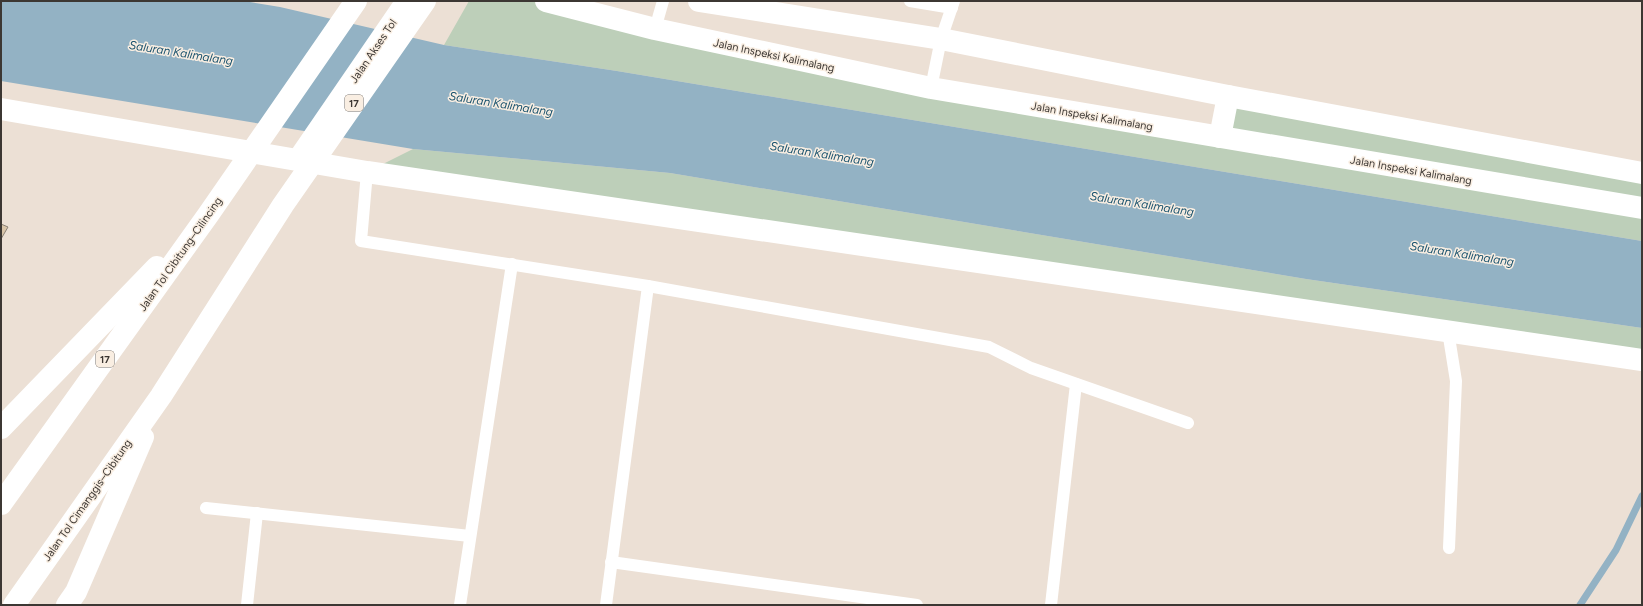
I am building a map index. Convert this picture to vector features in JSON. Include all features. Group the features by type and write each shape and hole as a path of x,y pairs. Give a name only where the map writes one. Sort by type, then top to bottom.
{"main road":[{"name":"Jalan Tol Cibitung–Cilincing","path":"1,504 228,186 356,1"},
{"path":"262,154 277,130 368,1"},
{"name":"Jalan Akses Tol","path":"298,160 407,1"},
{"name":"17","path":"161,396 283,205 425,1"},
{"name":"Jalan Inspeksi Kalimalang","path":"546,1 655,29 931,88 1642,208"},
{"path":"699,1 941,39 1228,96 1642,172"},
{"path":"1220,137 1228,96"},
{"path":"1,109 367,172 1642,360"},
{"path":"1,428 208,214"},
{"path":"67,605 76,592 161,396"},
{"name":"Jalan Tol Cimanggis–Cibitung","path":"14,605 161,396"}],"lane":[{"path":"655,29 663,1"},
{"path":"910,1 953,4 941,39 931,88"},
{"path":"367,172 361,241 648,286 989,347 1031,368 1188,423"},
{"path":"460,605 512,264"},
{"path":"606,605 648,286"},
{"path":"1448,331 1456,380 1449,548"},
{"path":"1051,605 1076,384"},
{"path":"206,508 257,512 470,536"},
{"path":"247,605 257,512"},
{"path":"611,562 917,605"}],"green space":[{"path":"469,1 546,1 1219,137 1228,96 1642,173 1642,241 617,71 444,45"},
{"path":"413,149 670,173 1306,279 1642,328 1642,360 367,172"}],"water":[{"name":"Saluran Kalimalang","path":"1,1 244,1 280,7 444,45 617,71 1642,241 1642,328 1306,279 670,173 413,149 1,81"}],"building":[{"path":"1,224 8,227 1,239"}],"waterway":[{"path":"1580,605 1616,550 1642,496"}]}
